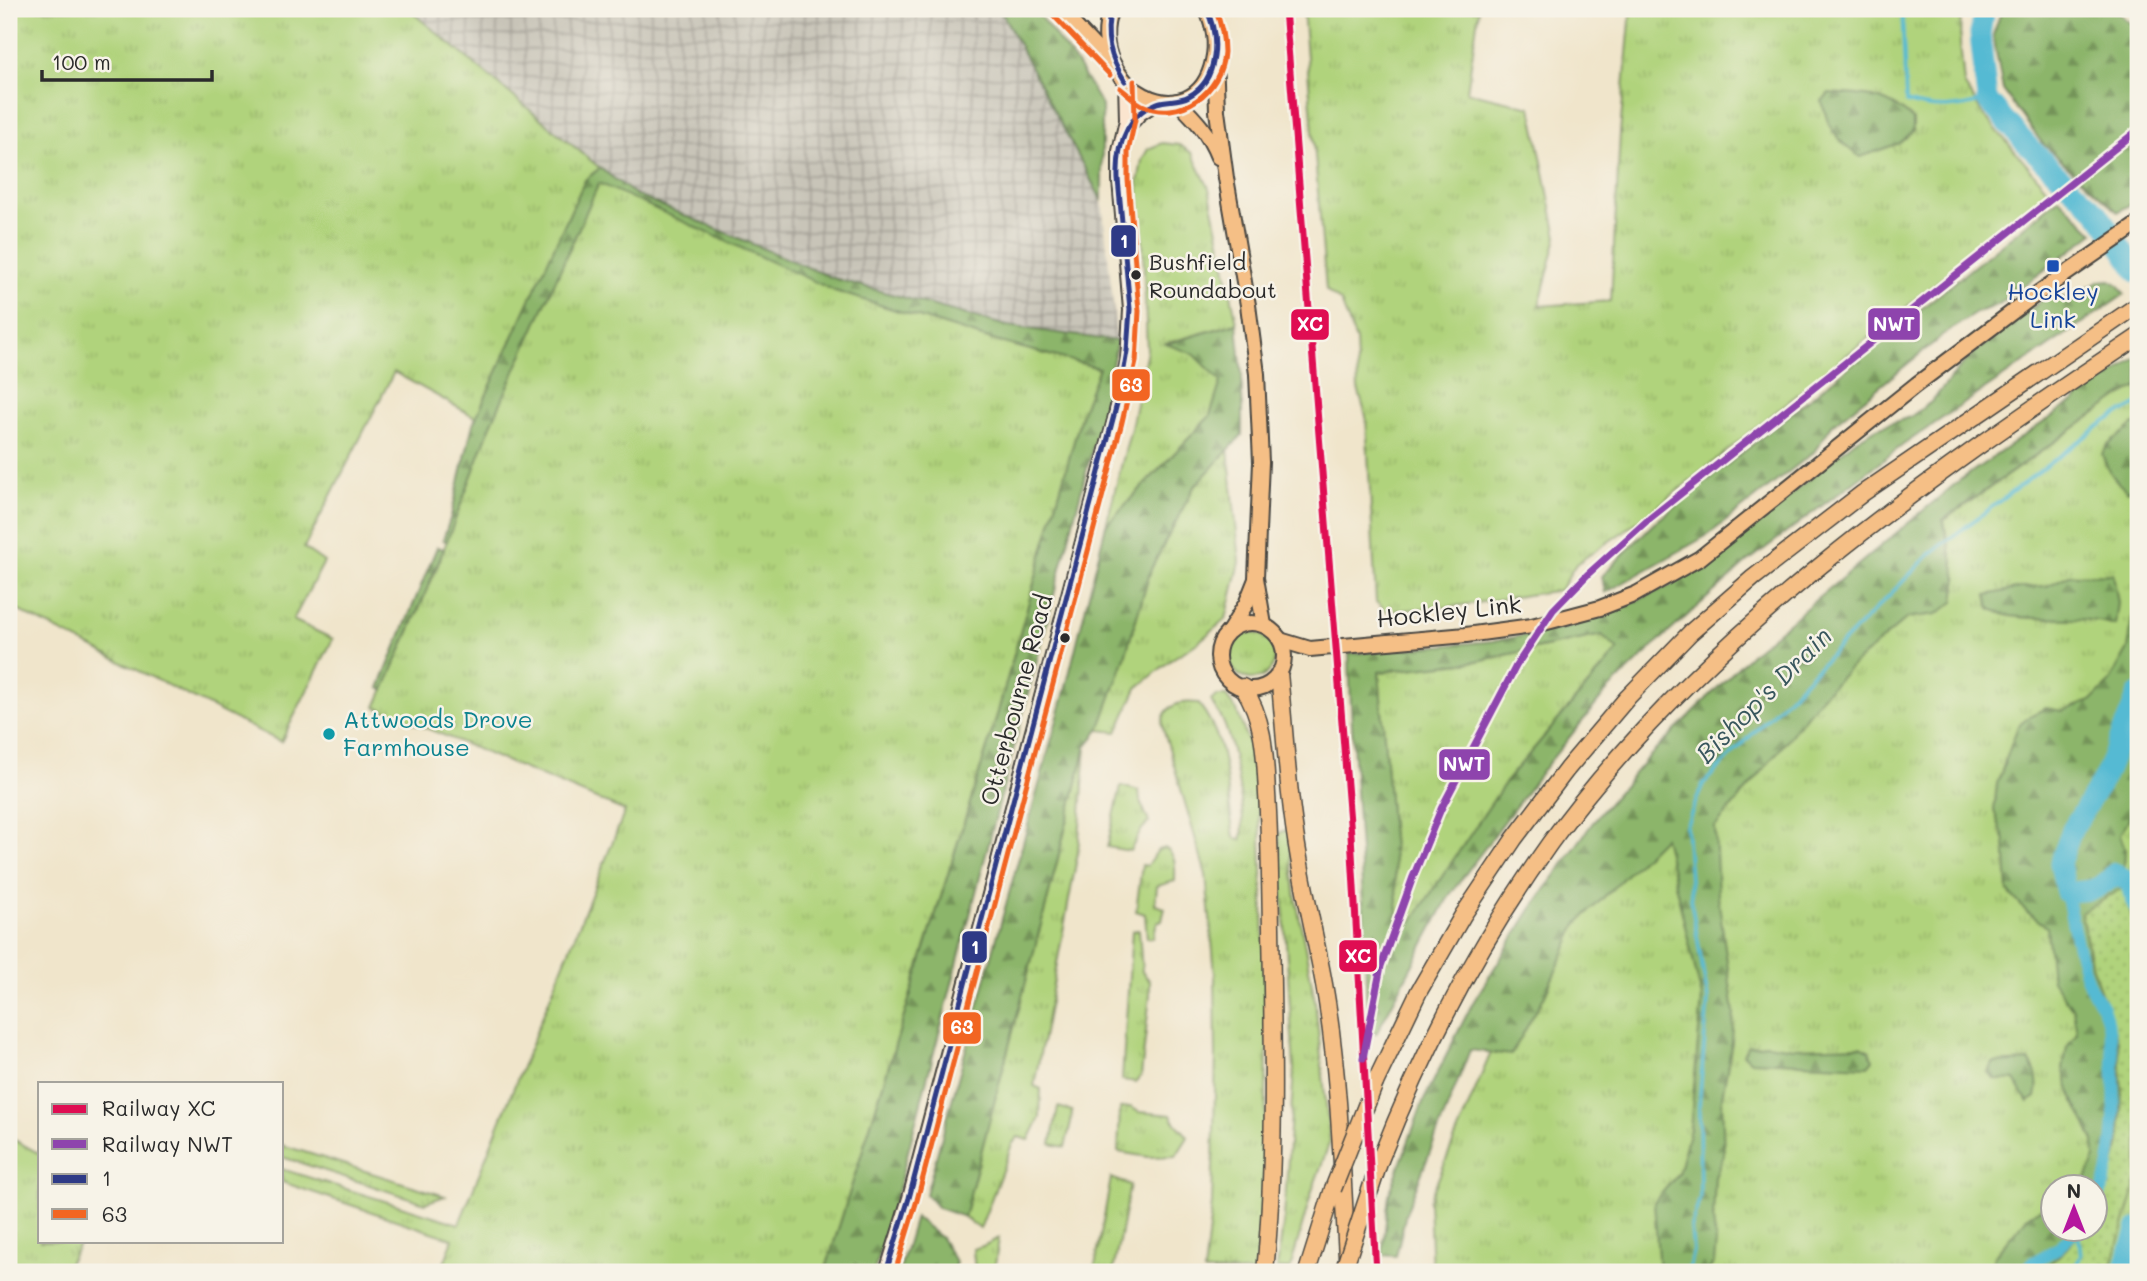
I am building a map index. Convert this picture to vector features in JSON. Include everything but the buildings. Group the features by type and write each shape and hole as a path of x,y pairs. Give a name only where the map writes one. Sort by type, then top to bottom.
{"highway":[{"path":"1307,1272 1333,1189 1375,1083 1419,991 1463,915 1514,839 1628,697 1691,632 1764,569 1863,493 2138,305"},
{"path":"1346,1272 1380,1160 1406,1094 1438,1028 1505,911 1559,831 1612,765 1721,652 1868,528 1991,437 2138,337"},
{"path":"1280,670 1291,811 1318,944 1333,1048 1346,1272"},
{"path":"1243,687 1258,716 1264,741 1271,853 1274,1119 1265,1272"}],"main road":[{"path":"1059,9 1136,92 1160,102 1177,101 1196,93 1209,78 1215,53"},
{"path":"1111,9 1106,35 1109,50 1121,75"},
{"path":"1206,9 1210,17 1215,53 1217,111 1226,178 1257,374 1261,462 1256,578 1264,625"},
{"path":"1177,101 1210,137 1226,178"},
{"name":"Hockley Link","path":"1280,640 1310,649 1532,626 1600,608 1636,594 1700,558 1917,384 2031,298 2137,225"},
{"path":"1230,631 1246,623 1264,625 1270,629 1280,640 1284,658 1274,679 1259,687 1243,687 1229,679 1220,666 1220,644 1246,604 1256,578"},
{"name":"Hockley Link","path":"1280,670 1310,649"}],"street":[{"name":"Otterbourne Road","path":"886,1272 909,1198 1127,362 1130,310 1118,161 1126,106 1121,75"},
{"path":"1124,132 1140,114 1160,102"}],"shaded area":[{"path":"408,9 1000,9 1102,201 1117,341 1007,326 833,278 636,195"}],"green space":[{"path":"9,9 408,9 600,168 592,174 835,291 992,340 1099,368 1083,409 996,719 825,1272 441,1272 453,1239 284,1183 284,1170 459,1224 625,811 376,707 436,570 490,425 394,372 304,548 324,562 293,620 333,639 281,742 9,606"},
{"path":"1000,9 1034,9 1077,64 1102,106 1102,201"},
{"path":"1303,9 1479,9 1467,92 1531,107 1557,237 1539,306 1611,301 1620,133 1631,9 1961,9 1960,43 1964,84 1982,113 2050,192 1646,516 1576,564 1560,590 1450,607 1387,611 1376,602 1366,416 1358,389 1356,341 1341,302 1326,290"},
{"path":"2002,9 2114,9 2138,30 2138,199 2118,212 2042,143 2003,90 1993,35"},
{"path":"1829,93 1874,97 1892,104 1913,119 1913,131 1900,143 1861,157 1840,140 1830,126 1822,101"},
{"path":"1162,143 1179,145 1192,153 1209,188 1237,323 1167,343 1194,354 1222,380 1210,416 1106,525 1131,428 1147,350 1138,183 1142,160 1148,149"},
{"path":"600,168 636,195 833,278 1007,326 1117,341 1104,404 874,1272 825,1272 996,719 1083,409 1099,368 992,340 835,291 599,183 491,425 447,541 443,540 473,424 585,180"},
{"path":"2059,198 2094,233 1999,304 1976,313 1947,332 1832,425 1814,452 1708,535 1605,593 1602,576 1652,525"},
{"path":"2110,280 2125,294 1903,445 1747,562 1606,692 1542,771 1449,896 1376,1034 1366,1030 1365,936 1349,654 1493,641 1566,628 1621,608 1677,582 1733,543 1856,440 1877,428 1910,417 1931,402 1969,357 2054,291 2067,300 2100,281","holes":["1602,635 1618,650 1507,780 1400,939 1379,672 1472,662"]},
{"path":"1237,323 1242,375 1242,435 1194,487 1151,569 1123,663 1099,730 1086,746 964,1217 938,1208 926,1194 1065,691 1106,525 1210,416 1221,381 1194,354 1166,344"},
{"path":"2138,357 2138,387 2120,396 1943,520 1957,578 1954,602 1937,614 1907,618 1853,665 1823,695 1715,827 1718,896 1734,1013 1732,1042 1722,1097 1724,1155 1715,1177 1714,1263 1707,1272 1659,1272 1654,1202 1678,1174 1690,1129 1702,998 1664,837 1577,924 1545,995 1511,1055 1470,1050 1406,1213 1396,1256 1382,1255 1389,1195 1423,1102 1472,1004 1530,911 1596,818 1645,761 1752,653 1960,480"},
{"path":"2138,387 2138,1272 1432,1272 1429,1201 1539,937 1920,537 2120,396"},
{"path":"2134,424 2138,424 2138,487 2127,491 2112,475 2102,454 2108,445"},
{"path":"1228,449 1240,562 1226,619 1137,688 1117,732 1099,730 1123,663 1151,569 1194,487"},
{"path":"437,547 444,549 384,690 379,688"},
{"path":"2113,574 2118,603 2115,625 2089,620 2007,615 1990,608 1987,595 2025,587 2047,586 2069,575"},
{"path":"2138,582 2138,775 2134,811 2120,834 2125,850 2123,888 2081,913 2092,967 2118,1040 2122,1090 2120,1143 2108,1185 2108,1172 2089,1172 2095,1158 2094,1141 2072,1097 2063,1069 2067,1047 2077,1033 2073,1010 2052,980 2047,927 2026,911 2008,891 2005,841 1994,811 1997,784 2018,726 2046,708 2062,711 2091,701 2109,683 2128,649"},
{"path":"1252,633 1269,639 1275,656 1269,673 1252,679 1235,673 1229,656 1235,639"},
{"path":"1602,635 1619,649 1507,780 1400,941 1379,672 1472,662"},
{"path":"1217,696 1226,696 1237,711 1252,753 1261,836 1267,1047 1265,1152 1258,1272 1204,1272 1212,1203 1215,974 1206,875 1162,724 1166,712 1174,705 1198,703 1216,734 1225,767 1234,837 1241,840 1243,830 1238,779 1226,729 1211,700"},
{"path":"1086,746 1078,852 1034,1086 1041,1089 1040,1117 1029,1140 1018,1137 1012,1144 980,1229 964,1217"},
{"path":"1121,786 1139,791 1140,801 1149,822 1130,851 1107,847"},
{"path":"1288,829 1295,893 1315,1001 1330,1141 1312,1191 1290,1269 1277,1268 1284,1218 1294,1069 1279,833"},
{"path":"1165,848 1173,858 1175,881 1157,886 1155,905 1165,908 1162,920 1157,922 1153,938 1147,938 1145,914 1136,911 1142,865 1147,866 1158,850"},
{"path":"2123,888 2138,937 2132,958 2132,1008 2138,1031 2138,1179 2110,1272 2041,1272 2072,1242 2108,1242 2108,1185 2120,1143 2122,1090 2118,1040 2092,967 2081,913"},
{"path":"1139,930 1142,972 1150,981 1150,994 1141,1076 1136,1082 1122,1080 1132,931"},
{"path":"1767,1044 1794,1048 1860,1046 1870,1051 1873,1060 1868,1066 1751,1061 1743,1054 1748,1046"},
{"path":"2029,1061 2036,1074 2037,1087 2036,1097 2028,1102 2015,1080 1995,1079 1988,1073 1992,1063"},
{"path":"1058,1107 1072,1111 1065,1147 1051,1144"},
{"path":"1131,1107 1139,1112 1171,1115 1188,1137 1176,1156 1148,1157 1118,1152 1120,1108"},
{"path":"9,1137 38,1153 38,1242 80,1242 63,1272 9,1272"},
{"path":"284,1146 445,1196 425,1203 284,1158"},
{"path":"1111,1178 1130,1185 1113,1272 1094,1272"},
{"path":"2038,1210 2038,1242 2072,1242 2041,1272 1990,1272 1994,1257 2027,1217"},
{"path":"915,1217 941,1238 956,1263 952,1272 899,1272"},
{"path":"999,1238 994,1272 975,1272 973,1249"}],"waterway":[{"path":"1902,9 1906,102 1947,108 1987,100"},
{"path":"1984,9 1980,34 1987,100 2031,149 2098,213 2138,273"},
{"name":"Bishop's Drain","path":"1688,1272 1693,1251 1691,1226 1700,1198 1699,1106 1708,999 1692,907 1686,826 1703,784 1931,553 2106,421 2138,404"},
{"path":"2138,694 2105,776 2072,830 2060,863 2066,892 2094,889 2115,873 2130,882 2138,905"},
{"path":"2066,892 2089,986 2104,1010 2109,1029 2114,1110 2107,1172"},
{"path":"2123,1272 2138,1228"},
{"path":"2024,1272 2033,1262 2064,1242"},
{"path":"2072,1272 2081,1256 2079,1242"}],"rail line":[{"name":"XC","path":"1285,9 1351,835 1376,1272"},
{"name":"NWT","path":"1363,1058 1381,966 1441,809 1516,666 1553,610 1649,519 2138,130"}],"transit line":[{"name":"1","path":"1111,9 1108,38 1116,64 1125,81"},
{"name":"1","path":"886,1272 909,1198 1120,392 1130,309 1118,179 1121,144 1130,124 1146,109 1157,103 1189,96 1199,89 1206,79 1211,69 1215,44 1211,20 1206,9"},
{"name":"63","path":"1120,88 1142,105 1156,110 1184,107 1207,91 1216,80 1224,52 1215,9"},
{"name":"63","path":"1053,15 1110,75"},
{"name":"63","path":"895,1272 917,1200 1136,362 1139,311 1128,180 1128,152 1135,120 1134,81"}],"place":[{"name":"Hockley Link","path":"2053,266"},
{"name":"Bushfield Roundabout","path":"1136,275"},
{"name":"Attwoods Drove Farmhouse","path":"329,734"}]}
